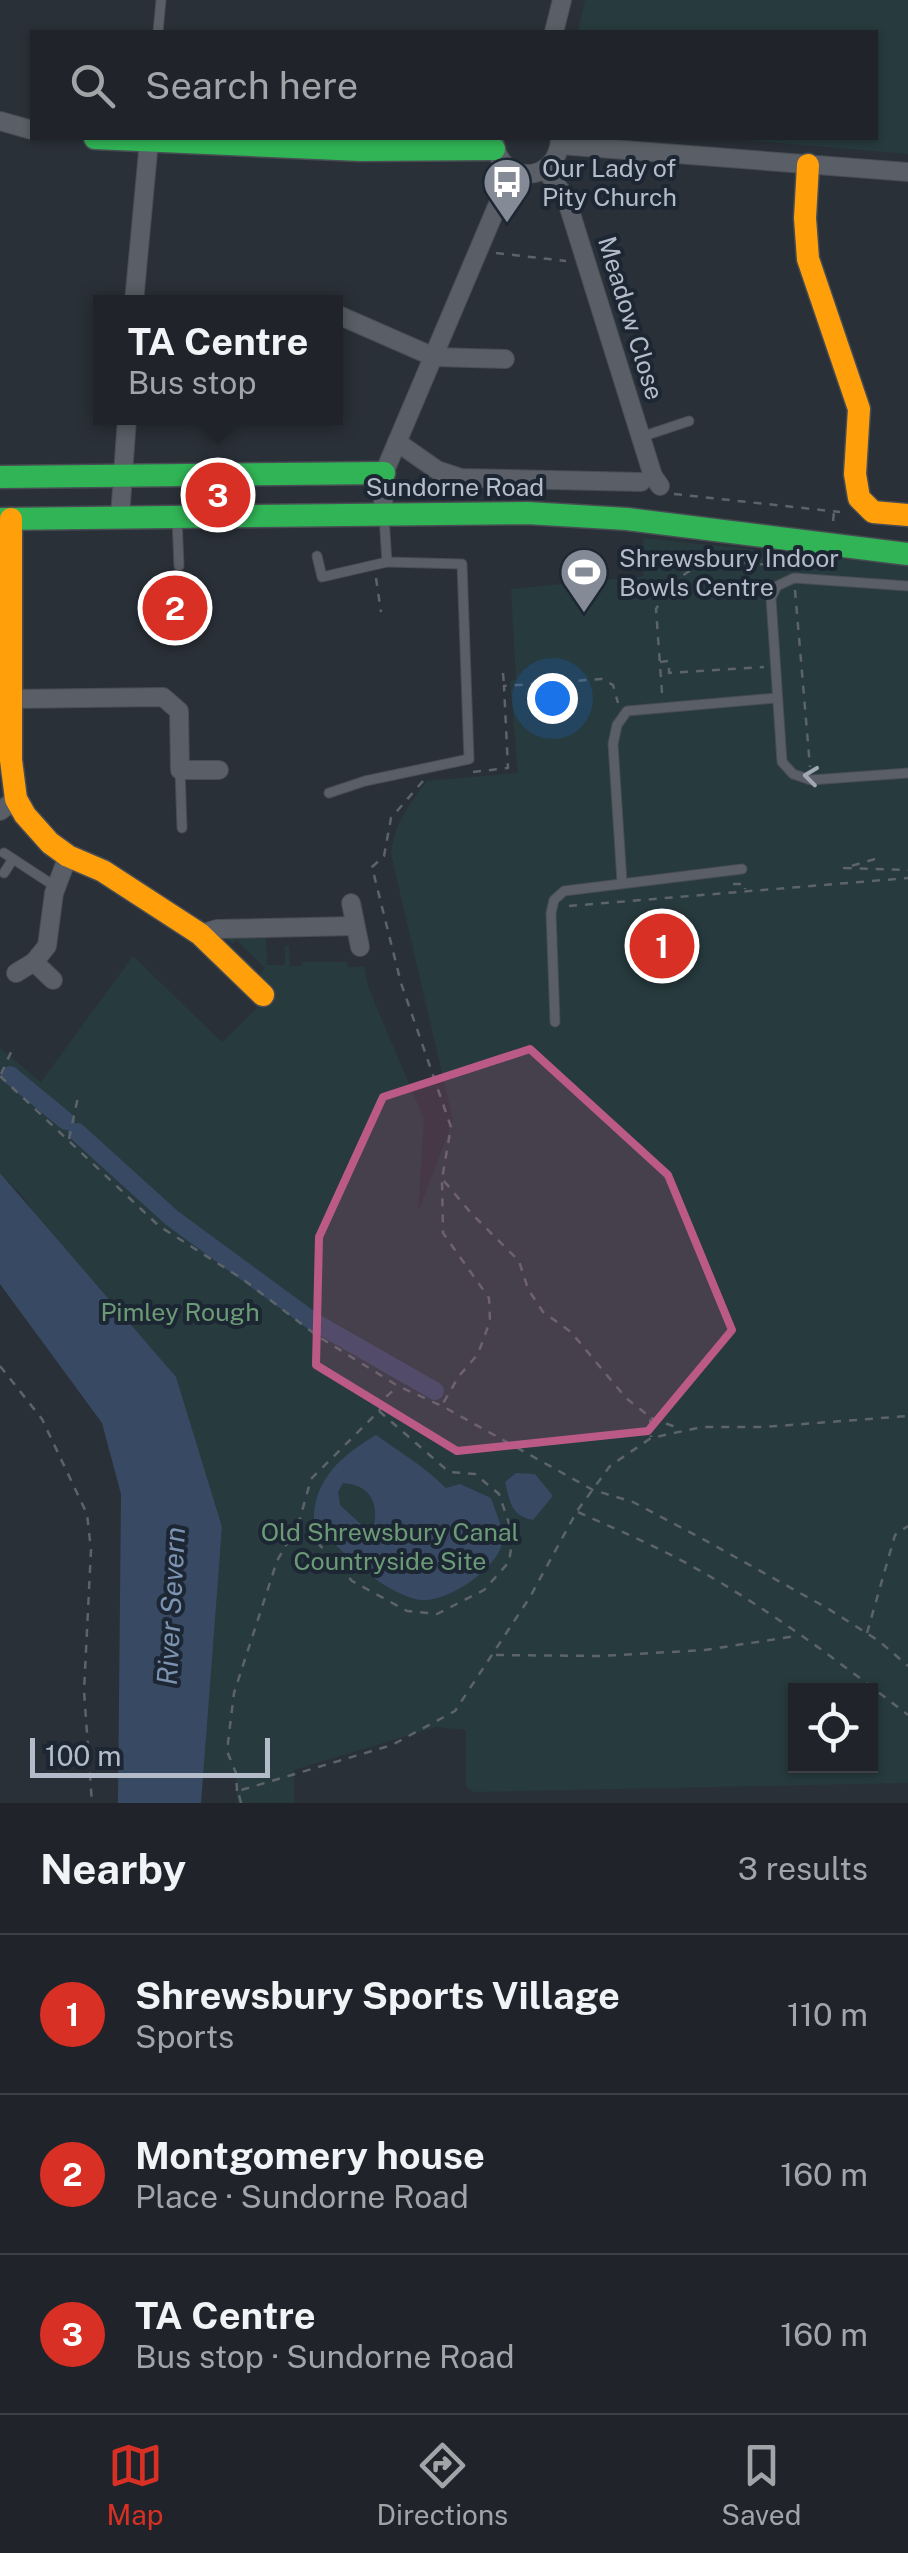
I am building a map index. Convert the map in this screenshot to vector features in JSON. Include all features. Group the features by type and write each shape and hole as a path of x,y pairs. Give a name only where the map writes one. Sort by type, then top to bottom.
{"street":[{"path":"554,30 562,0"},
{"path":"0,122 30,130"},
{"path":"135,295 149,140"},
{"path":"168,140 360,150 494,143 498,158 512,171 523,174 545,169 557,154 560,141 908,172"},
{"path":"808,165 806,244 811,272 860,413 855,475 862,505 870,511 908,515"},
{"name":"Meadow Close","path":"545,169 566,198 653,476 660,486"},
{"path":"383,514 384,473 512,171"},
{"path":"343,317 434,357 505,358"},
{"path":"120,517 126,425"},
{"name":"Sundorne Road","path":"397,442 437,470 461,478 641,482"},
{"name":"Sundorne Road","path":"0,477 384,473"},
{"name":"Sundorne Road","path":"6,519 527,513 609,518 908,554"},
{"path":"6,519 11,699 8,805 68,856 103,871 200,934 263,995"},
{"path":"11,699 164,697 179,711 180,770 219,770"},
{"path":"16,973 34,962 47,946 56,888 68,856"},
{"path":"351,903 360,947"},
{"path":"200,934 217,929 355,926"},
{"path":"34,962 53,980"}],"lane":[{"path":"158,30 160,0"},
{"path":"641,436 690,422"},
{"path":"383,514 387,562"},
{"path":"177,516 179,566"},
{"path":"317,556 322,576 387,562 462,564 469,759 366,781 329,794"},
{"path":"908,586 794,573 776,586 771,598 782,762 793,774 811,780 908,773"},
{"path":"622,882 613,744 617,725 627,712 776,698"},
{"path":"180,770 182,828"},
{"path":"4,873 8,856 56,888"},
{"path":"555,1022 552,907 564,891 742,868"}],"path":[{"path":"480,248 588,262"},
{"path":"660,486 677,495 834,512 862,505"},
{"path":"663,709 656,609 687,571 719,559 794,573 811,780"},
{"path":"375,574 381,612"},
{"path":"660,662 669,661 670,673 764,666 764,678 775,678"},
{"path":"459,774 508,768 503,673"},
{"path":"504,686 602,679 613,685 617,701 627,712"},
{"path":"426,777 391,818 384,856 372,867 401,983 451,1127 442,1179 443,1233 489,1298 490,1320 478,1354 459,1376 442,1406"},
{"path":"874,859 844,868 908,870"},
{"path":"552,907 908,878"},
{"path":"12,1050 0,1076 159,1226 244,1280 316,1336 398,1386 442,1406 593,1490 648,1510 828,1608 908,1666"},
{"path":"69,1140 78,1098"},
{"path":"442,1179 471,1214 519,1260 528,1289 544,1312 571,1332 626,1398 650,1417 685,1430"},
{"path":"0,1366 42,1419 87,1514 91,1550 84,1690 92,1803"},
{"path":"240,1803 235,1772 226,1751 234,1694 277,1560 299,1522 311,1479 379,1412 398,1386"},
{"path":"299,1522 352,1580 408,1611 438,1614 484,1590 509,1562 513,1536 499,1494 475,1474 449,1472 379,1412"},
{"path":"238,1791 392,1745 455,1711 494,1655 577,1511 610,1466 650,1438 702,1427 838,1423 908,1416"},
{"path":"650,1417 650,1438"},
{"path":"577,1511 665,1552 838,1661 908,1715"},
{"path":"867,1634 895,1535 908,1526"},
{"path":"494,1655 601,1656 705,1650 798,1636"},
{"path":"902,1660 908,1657"}],"highlighted area":[{"path":"530,1049 668,1175 732,1330 648,1431 457,1451 316,1365 319,1237 383,1097"}],"green space":[{"path":"585,0 908,0 908,154 745,140 878,140 878,30 578,30"},
{"path":"643,538 908,566 908,1783 474,1792 466,1787 466,1730 436,1727 294,1770 294,1803 237,1803 236,1773 201,1775 222,1527 23,1196 0,1173 0,1048 41,1082 133,956 222,1042 274,992 259,976 265,968 236,940 232,944 224,937 266,938 267,965 285,965 285,946 289,946 290,966 302,966 303,962 347,962 348,967 364,967 369,989 424,1119 418,1212 453,1120 391,854 399,824 427,781 518,773 510,681 516,679 511,589 644,576"}],"water":[{"name":"River Severn","path":"0,1173 176,1377 222,1527 201,1803 118,1803 121,1494 102,1423 0,1284"},
{"path":"376,1435 446,1488 460,1484 491,1498 503,1539 497,1554 479,1575 439,1598 415,1599 374,1578 314,1524 318,1494 324,1482 340,1461","holes":["343,1483 352,1484 371,1497 375,1511 373,1529 367,1530 340,1505 338,1492"]},
{"path":"516,1473 535,1474 553,1496 533,1520 520,1515 510,1502 505,1482"}],"waterway":[{"path":"10,1075 66,1121"},
{"path":"77,1132 172,1218 311,1320 435,1391"}],"traffic: fast":[{"path":"139,140 361,150 494,149"},
{"path":"0,477 384,473"},
{"path":"0,519 527,513 627,519 908,554"}],"traffic: slow":[{"path":"808,165 808,259 859,409 855,474 859,498 873,512 908,515"},
{"path":"11,519 11,760 16,799 50,843 68,856 103,871 200,934 263,995"}],"place":[{"name":"Our Lady of Pity Church","path":"507,224"},
{"name":"TA Centre","path":"218,495"},
{"name":"Montgomery house","path":"175,608"},
{"name":"Shrewsbury Indoor Bowls Centre","path":"584,614"},
{"name":"Shrewsbury Sports Village","path":"662,946"}],"park label":[{"name":"Pimley Rough","path":"180,1312"},
{"name":"Old Shrewsbury Canal Countryside Site","path":"390,1546"}]}
